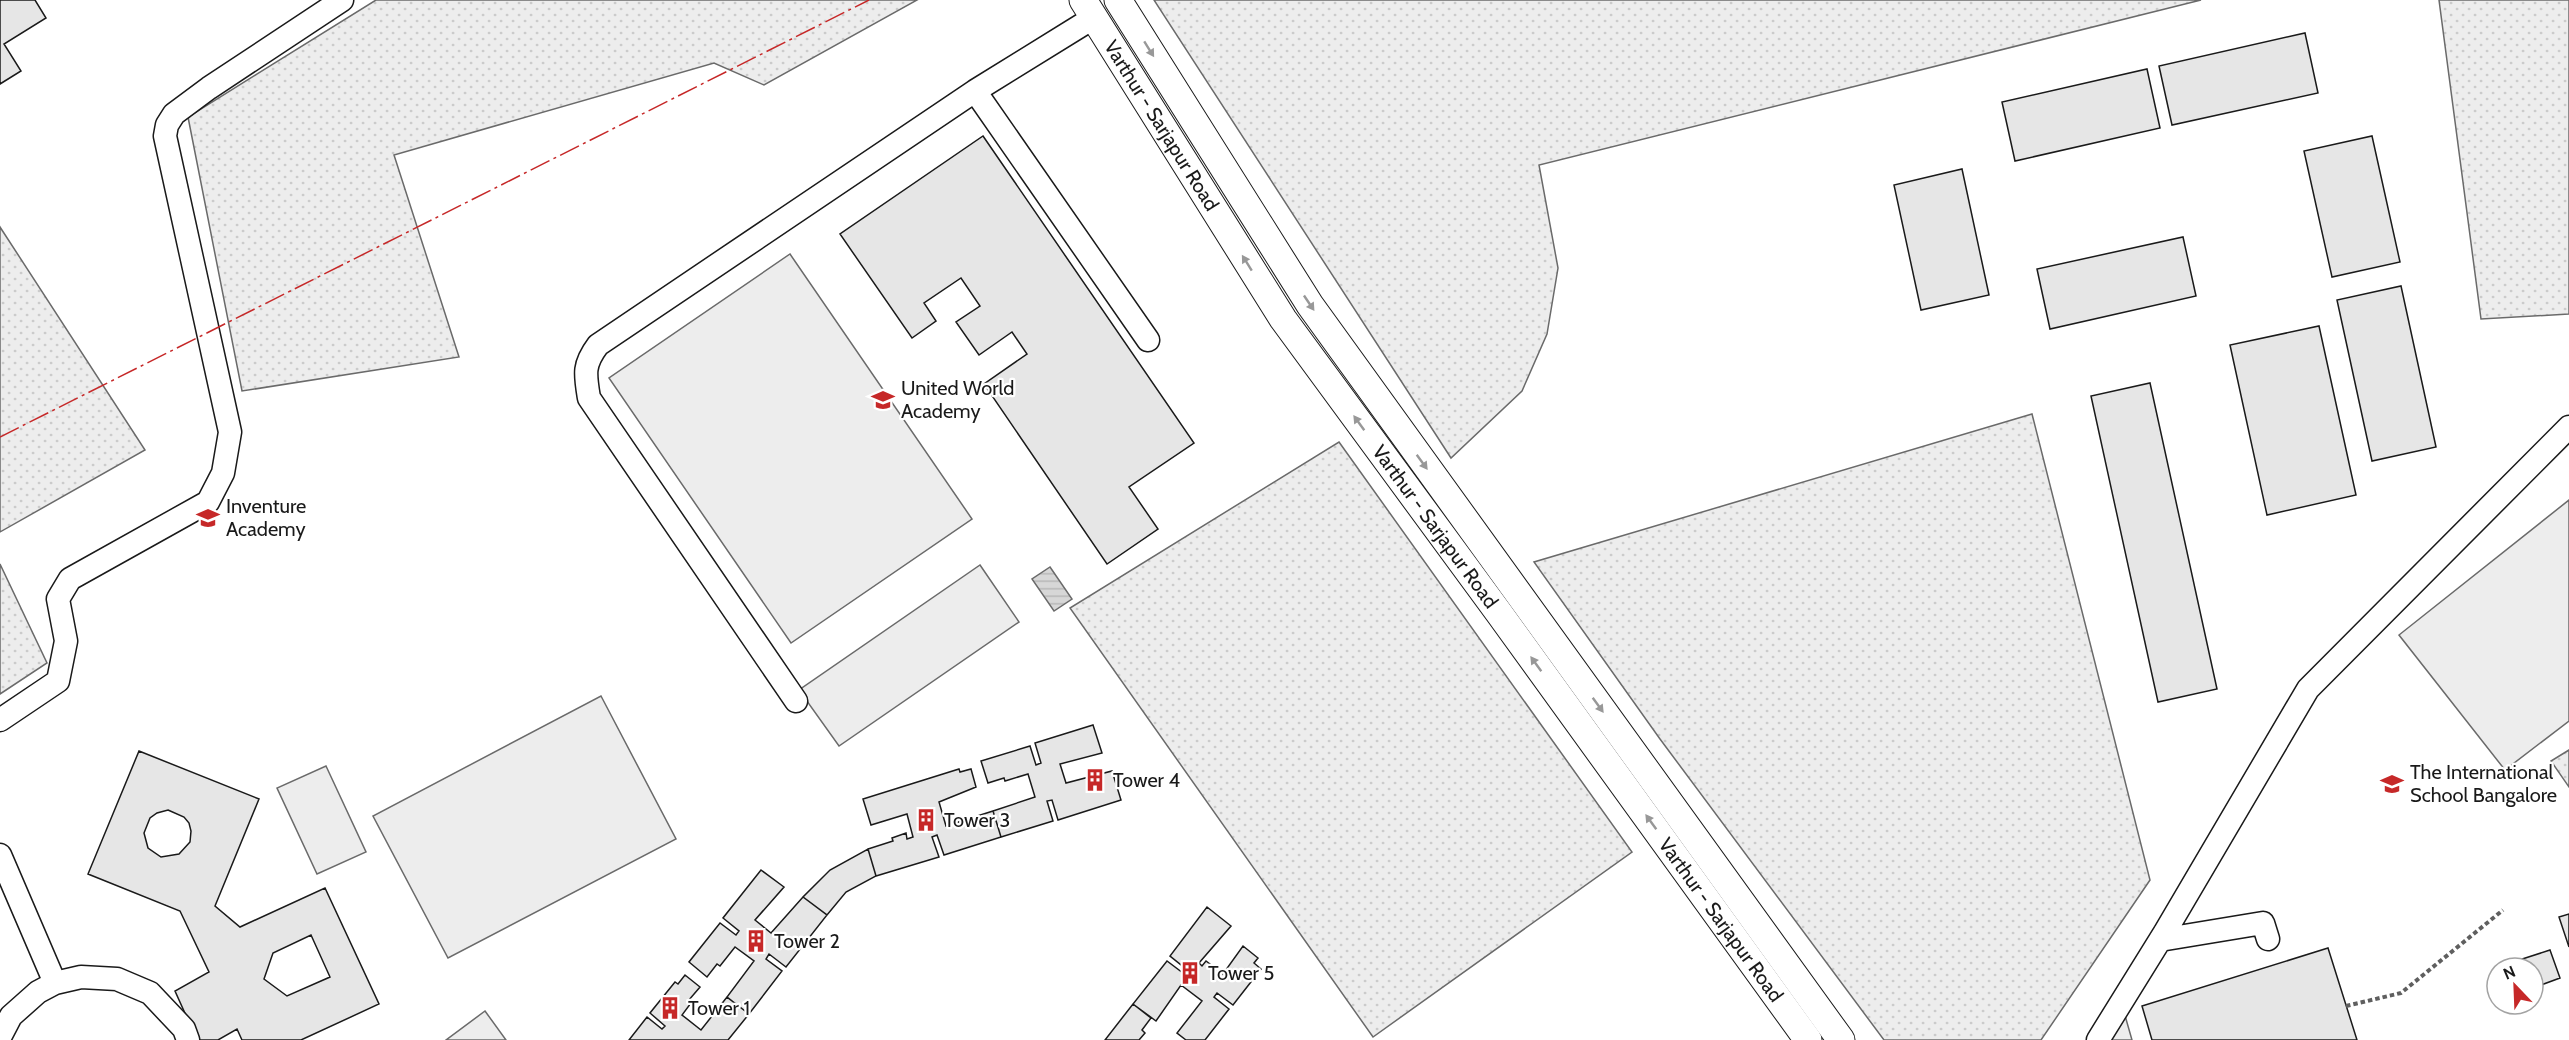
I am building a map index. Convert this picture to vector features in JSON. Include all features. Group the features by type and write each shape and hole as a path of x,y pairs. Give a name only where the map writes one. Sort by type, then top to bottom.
{"main road":[{"name":"Varthur - Sarjapur Road","path":"1118,0 1310,304 1841,1040"},
{"name":"Varthur - Sarjapur Road","path":"1088,9 1283,320 1499,613 1808,1040"}],"lane":[{"path":"0,720 58,681 66,641 58,599 70,579 208,502 224,473 230,432 165,136 167,125 174,114 209,88 342,0"},
{"path":"796,701 589,398 585,376 588,359 598,345 975,91 1088,9"},
{"path":"975,91 1148,340"},
{"path":"2098,1040 2160,940 2308,689 2569,427"},
{"path":"0,855 55,983"},
{"path":"2160,940 2263,924 2268,939"},
{"path":"0,1037 11,1016 38,992 55,983 81,977 117,979 150,993 184,1029 188,1040"}],"path":[{"path":"2346,1006 2401,993 2503,910"}],"shaded area":[{"path":"376,0 917,0 764,85 714,63 394,155 459,357 242,391 188,117"},
{"path":"1154,0 2201,0 1539,165 1558,268 1547,334 1522,391 1451,458"},
{"path":"2439,0 2569,0 2569,314 2481,319"},
{"path":"0,227 145,450 0,532"},
{"path":"790,254 972,519 791,643 609,378"},
{"path":"2032,414 2150,880 2041,1040 1884,1040 1660,739 1534,562"},
{"path":"1339,442 1632,852 1373,1037 1070,608"},
{"path":"2569,500 2569,721 2505,770 2399,635"},
{"path":"0,564 47,663 0,694"},
{"path":"980,565 1019,622 839,746 799,690"},
{"path":"1050,567 1072,599 1054,611 1032,579"},
{"path":"601,696 676,839 448,958 373,816"},
{"path":"2569,750 2569,787 2551,761"},
{"path":"326,766 366,852 317,874 277,788"},
{"path":"485,1011 506,1040 446,1040"},
{"path":"2124,1012 2132,1040 2107,1040"}],"building":[{"path":"0,0 35,0 46,18 4,44 21,71 0,84"},
{"path":"2305,33 2318,93 2172,125 2159,66"},
{"path":"2147,69 2160,128 2015,161 2002,102"},
{"path":"983,136 1194,443 1129,487 1158,529 1107,564 984,384 1027,354 1012,332 979,355 956,322 980,306 961,278 924,303 936,321 912,338 840,234"},
{"path":"2372,136 2400,262 2332,277 2304,151"},
{"path":"1962,169 1989,295 1921,310 1894,185"},
{"path":"2183,237 2196,296 2050,329 2037,269"},
{"path":"2401,286 2436,447 2372,461 2337,300"},
{"path":"2319,326 2356,495 2267,515 2230,345"},
{"path":"2150,383 2217,689 2158,702 2091,396"},
{"name":"Tower 4","path":"1093,725 1102,753 1060,764 1066,783 1112,771 1121,800 1058,820 1052,800 1047,801 1053,821 1001,837 993,811 1035,797 1028,774 988,783 981,761 1030,746 1036,765 1041,763 1035,743"},
{"path":"139,751 259,799 215,906 240,927 325,888 379,1004 301,1040 242,1040 237,1029 218,1040 197,1040 175,991 209,972 180,911 88,874","holes":["168,810 184,817 189,823 190,842 179,854 161,857 148,848 144,833 150,818","311,935 330,977 287,996 264,979 273,953"]},
{"name":"Tower 3","path":"959,769 960,772 971,769 976,787 939,802 946,826 993,811 1001,837 944,855 937,835 932,837 939,857 876,876 868,849 893,841 892,838 906,833 907,839 913,837 907,814 871,825 863,799"},
{"path":"868,849 876,876 846,892 827,915 803,897 830,870"},
{"name":"Tower 2","path":"761,870 784,887 755,920 771,933 803,897 827,915 786,967 769,954 766,959 782,971 749,1014 727,997 754,961 735,947 720,966 717,964 707,977 689,962 720,923 736,935 739,931 723,918"},
{"name":"Tower 5","path":"1207,907 1231,926 1199,963 1202,966 1206,961 1223,974 1243,946 1258,958 1254,963 1261,969 1233,1005 1217,993 1214,997 1229,1009 1205,1040 1186,1040 1177,1033 1202,1001 1181,985 1156,1021 1133,1004 1167,961 1183,973 1186,969 1170,956"},
{"path":"2569,914 2569,947 2559,917"},
{"path":"2328,948 2357,1040 2152,1040 2142,1006"},
{"path":"2550,950 2560,978 2545,984 2545,956 2531,956"},
{"name":"Tower 1","path":"685,975 700,987 688,1001 691,1003 682,1015 701,1030 727,997 749,1014 728,1040 629,1040 647,1017 662,1029 665,1026 650,1013 675,982 678,984"},
{"path":"1133,1004 1151,1018 1142,1030 1145,1033 1139,1040 1105,1040"}],"power":[{"path":"0,437 869,0"}],"place":[{"name":"United World Academy","path":"883,400"},
{"name":"Inventure Academy","path":"208,518"},
{"name":"Tower 4","path":"1095,780"},
{"name":"The International School Bangalore","path":"2392,784"},
{"name":"Tower 3","path":"926,820"},
{"name":"Tower 2","path":"756,941"},
{"name":"Tower 5","path":"1190,973"},
{"name":"Tower 1","path":"670,1008"}]}
